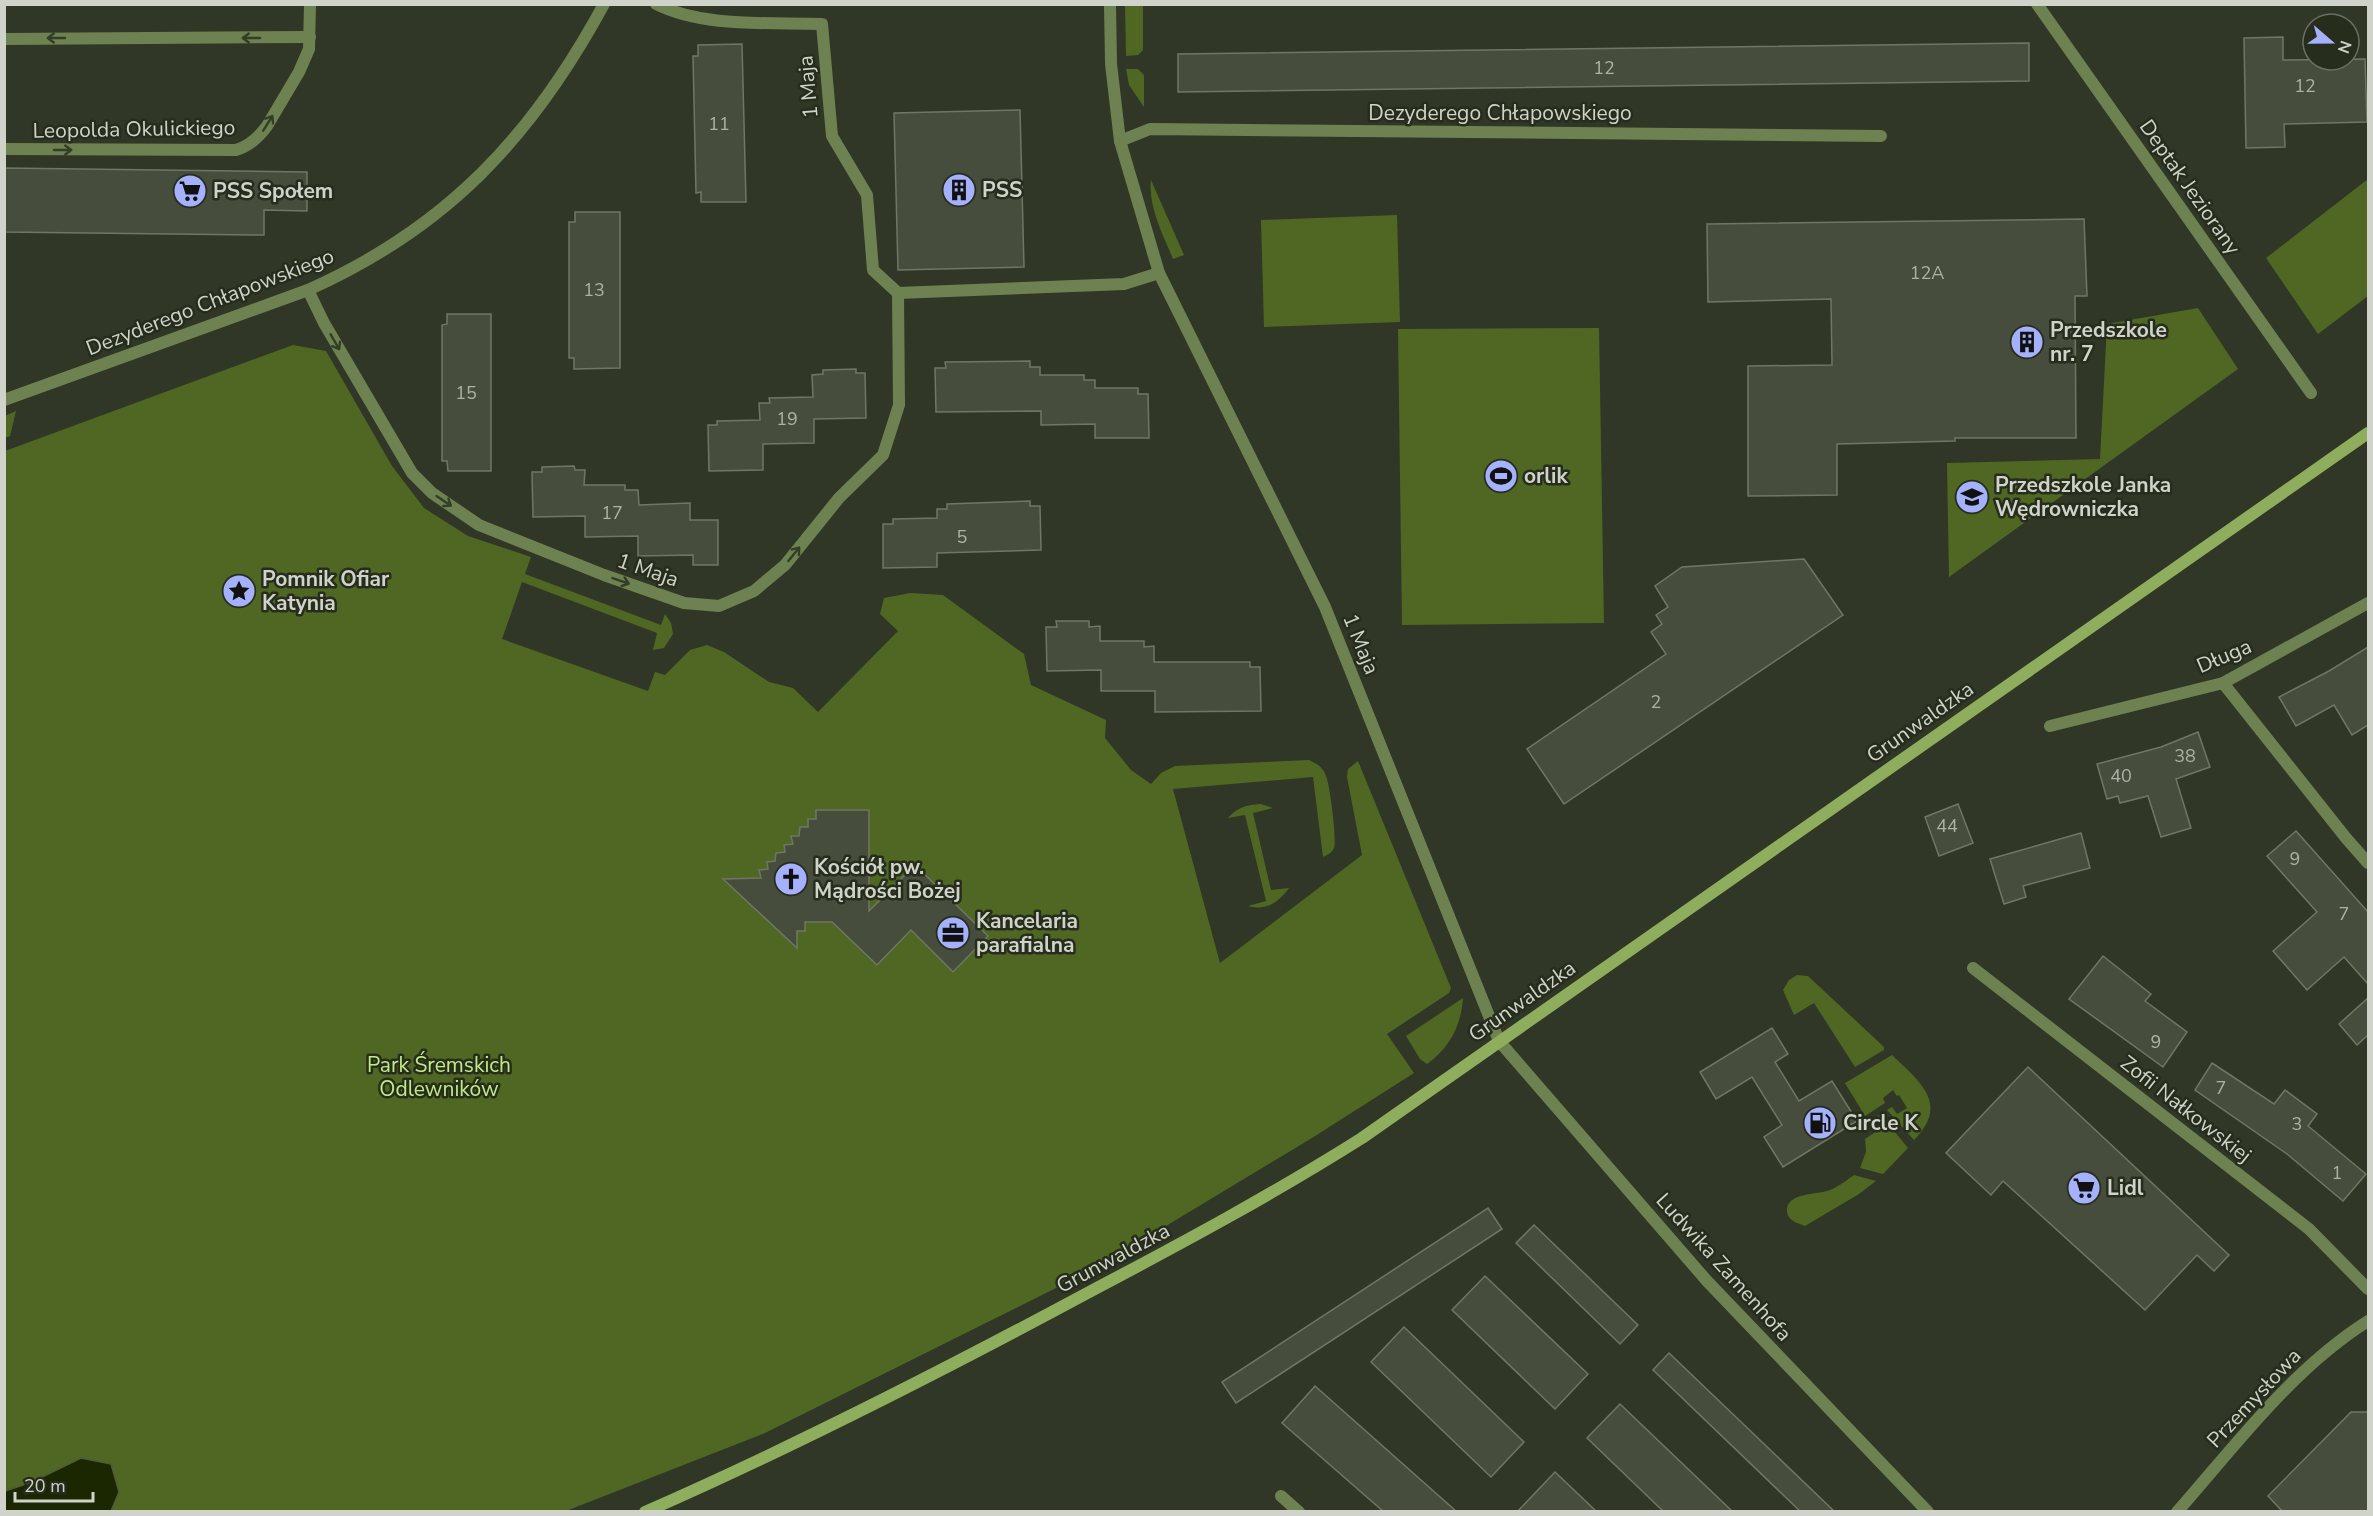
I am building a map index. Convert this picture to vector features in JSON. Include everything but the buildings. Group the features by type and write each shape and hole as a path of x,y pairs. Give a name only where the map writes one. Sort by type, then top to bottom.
{"main road":[{"name":"Grunwaldzka","path":"645,1512 762,1459 942,1371 1170,1250 1312,1170 2368,433"}],"street":[{"name":"Leopolda Okulickiego","path":"4,149 236,150 244,148 267,126 304,60 310,37 310,4"},
{"name":"Dezyderego Chłapowskiego","path":"4,400 308,290 344,273 391,245 449,204 509,146 568,66 604,4"},
{"name":"1 Maja","path":"308,290 324,323 412,473 432,493 479,525 604,575 684,603 719,606 754,591 786,565 839,498 883,455 899,405 898,293 873,270 867,195 832,136 822,24 701,19 676,13 656,4"},
{"name":"1 Maja","path":"1110,4 1112,64 1120,141 1159,273 1324,607 1499,1041"},
{"name":"Deptak Jeziorany","path":"2037,4 2311,393"},
{"path":"4,39 310,37"},
{"name":"Dezyderego Chłapowskiego","path":"1120,141 1150,129 1881,135"},
{"path":"898,293 1124,284 1159,273"},
{"name":"Długa","path":"2050,726 2223,683 2368,603"},
{"path":"2223,683 2368,863"},
{"name":"Zofii Nałkowskiej","path":"1973,968 2309,1229 2368,1289"},
{"name":"Ludwika Zamenhofa","path":"1499,1041 1707,1281 1928,1512"},
{"name":"Przemysłowa","path":"2177,1512 2284,1392 2344,1336 2368,1321"},
{"path":"1281,1496 1299,1512"}],"green space":[{"path":"1125,5 1143,5 1143,50 1138,55 1126,56"},
{"path":"1126,69 1138,69 1144,75 1144,107 1129,85"},
{"path":"2368,179 2368,296 2318,334 2266,258"},
{"path":"1151,180 1184,255 1173,259 1154,210"},
{"path":"1397,215 1400,322 1264,327 1261,220"},
{"path":"2198,308 2238,369 1949,577 1947,463 2100,459 2107,324"},
{"name":"orlik","path":"1599,328 1604,623 1402,625 1398,329"},
{"name":"Park Śremskich Odlewników","path":"293,345 326,351 392,466 424,508 468,536 531,557 525,574 661,625 665,614 671,623 673,634 664,648 653,650 657,633 522,582 502,639 648,691 655,672 665,675 690,650 707,645 724,652 769,682 793,688 818,712 898,631 880,614 884,598 910,593 943,595 1024,654 1031,685 1106,720 1105,738 1131,770 1151,784 1161,773 1175,766 1309,760 1317,764 1328,781 1335,835 1333,850 1323,857 1313,777 1173,789 1220,963 1362,855 1347,777 1348,769 1358,761 1451,988 1449,993 1387,1034 1414,1073 1312,1138 1098,1267 765,1433 566,1511 5,1512 5,451"},
{"path":"16,411 10,436 5,438 5,416"},
{"path":"1261,804 1273,808 1253,813 1271,890 1289,888 1271,904 1254,907 1248,906 1266,901 1245,815 1228,818 1243,807"},
{"path":"1797,975 1808,976 1884,1047 1884,1050 1855,1067 1814,1003 1794,1015 1783,990 1789,980"},
{"path":"1463,998 1460,1018 1453,1035 1442,1050 1427,1064 1420,1059 1406,1036"},
{"path":"1892,1055 1921,1084 1930,1104 1930,1115 1925,1127 1914,1140 1887,1110 1892,1107 1897,1114 1907,1108 1893,1090 1883,1098 1885,1103 1865,1116 1845,1083"},
{"path":"1880,1114 1908,1148 1883,1174 1860,1168 1866,1152 1865,1139 1883,1127 1878,1116"},
{"path":"1854,1175 1876,1181 1859,1194 1805,1226 1789,1218 1787,1212 1791,1201 1803,1195 1830,1190"}],"shaded area":[{"path":"81,1458 111,1464 119,1492 111,1511 5,1511 5,1491 32,1482"}],"place":[{"name":"PSS","path":"959,190"},
{"name":"PSS Społem","path":"190,191"},
{"name":"Przedszkole nr. 7","path":"2027,342"},
{"name":"orlik","path":"1501,476"},
{"name":"Przedszkole Janka Wędrowniczka","path":"1972,497"},
{"name":"Pomnik Ofiar Katynia","path":"239,591"},
{"name":"Kościół pw. Mądrości Bożej","path":"791,879"},
{"name":"Kancelaria parafialna","path":"953,933"},
{"name":"Circle K","path":"1820,1123"},
{"name":"Lidl","path":"2084,1188"}]}
